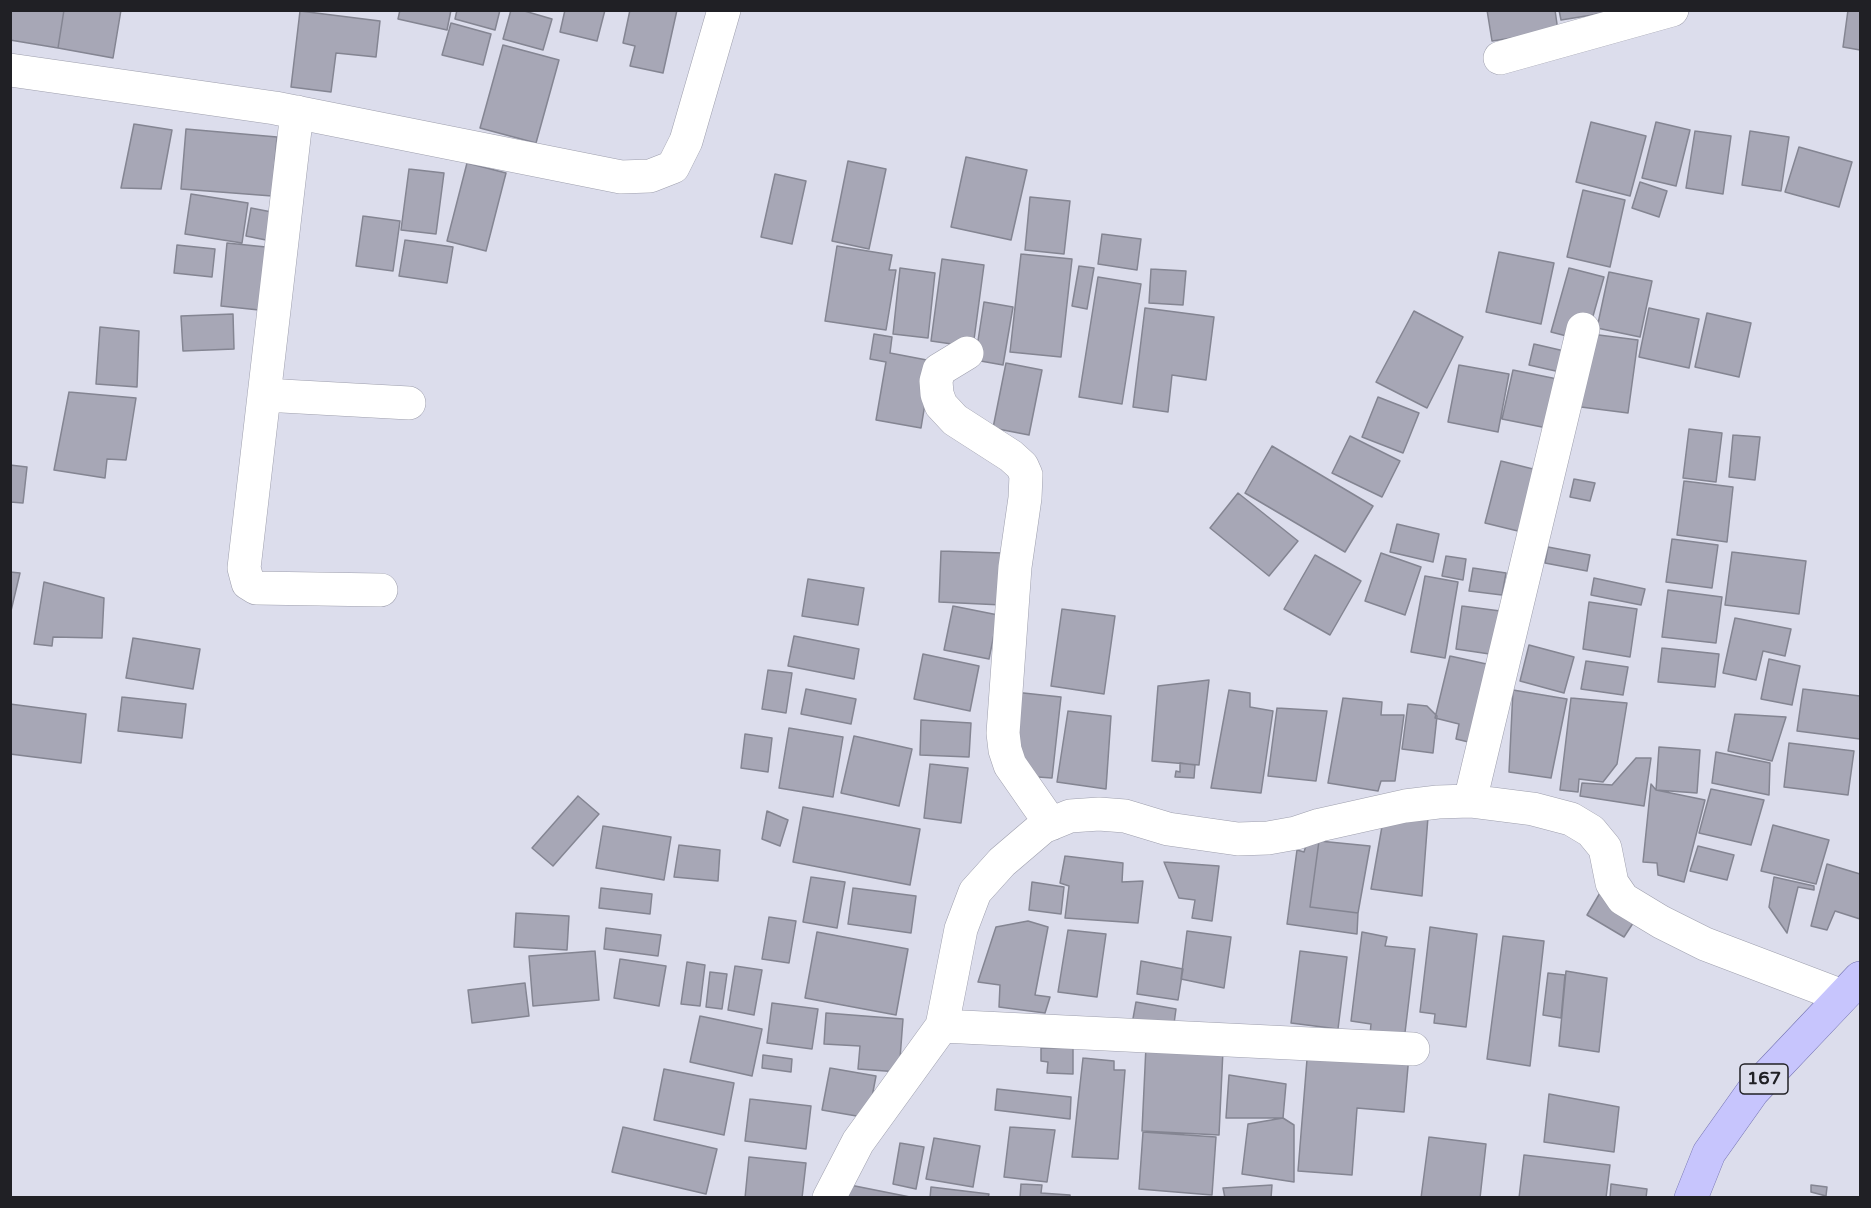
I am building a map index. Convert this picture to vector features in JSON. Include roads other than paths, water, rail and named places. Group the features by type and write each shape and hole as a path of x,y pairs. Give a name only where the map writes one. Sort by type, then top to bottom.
{"main road":[{"name":"167","path":"1691,1197 1709,1153 1753,1091 1851,987"}],"street":[{"path":"10,70 297,112 621,177 650,176 674,168 686,141 724,10"},
{"path":"1500,58 1672,10"},
{"path":"297,112 244,568 248,583 256,588 381,590"},
{"path":"1470,801 1583,329"},
{"path":"967,353 939,370 936,381 937,394 941,405 955,420 1011,456 1022,466 1026,475 1024,509 1014,567 1003,733 1010,765 1051,824"},
{"path":"264,395 409,403"},
{"path":"829,1197 858,1142 942,1026 960,928 975,892 1002,862 1043,827 1070,816 1099,814 1125,816 1168,829 1238,839 1268,838 1296,833 1320,825 1405,806 1438,802 1470,801 1533,809 1571,819 1592,831 1605,848 1612,883 1623,899 1661,922 1706,944 1851,987"},
{"path":"942,1026 1413,1050"}]}
